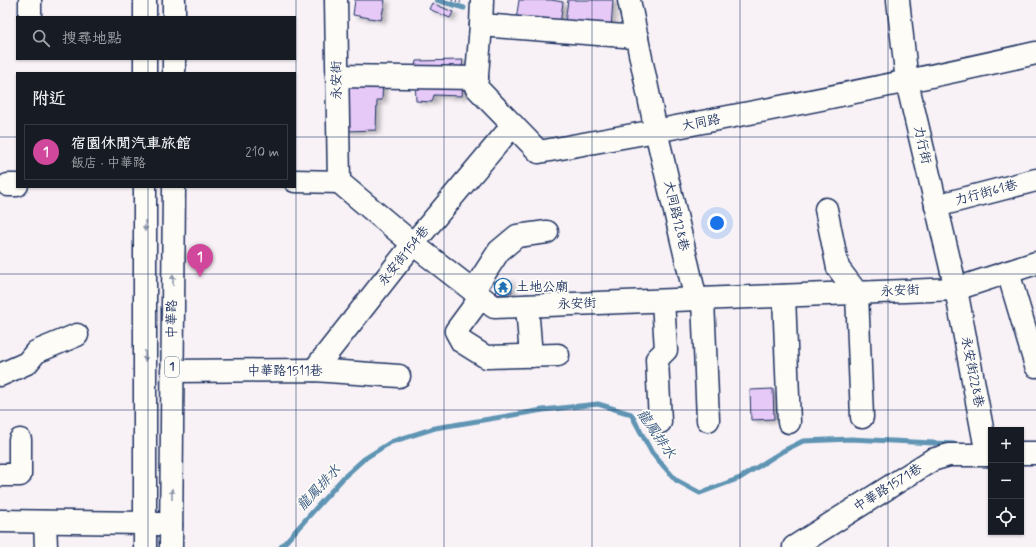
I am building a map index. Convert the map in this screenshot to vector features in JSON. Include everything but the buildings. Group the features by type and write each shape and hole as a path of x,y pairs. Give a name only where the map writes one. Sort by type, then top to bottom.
{"street":[{"path":"30,0 30,16"},
{"path":"145,0 145,16"},
{"path":"174,0 174,16"},
{"name":"永安街","path":"336,0 339,182 413,244 494,307 956,289 1036,263"},
{"name":"大同路","path":"482,0 476,88 539,152 656,131 907,82 1036,53"},
{"name":"大同路128巷","path":"630,0 656,131 700,300 708,420"},
{"name":"力行街","path":"898,0 907,82 956,289"},
{"path":"481,25 637,37"},
{"path":"145,60 145,72"},
{"path":"174,60 174,72"},
{"path":"337,76 477,78"},
{"name":"永安街154巷","path":"314,370 413,244 513,125"},
{"name":"力行街61巷","path":"936,206 1036,180"},
{"path":"296,181 339,182"},
{"path":"145,188 145,547"},
{"name":"中華路","path":"171,547 174,188"},
{"path":"826,209 838,268 857,293 862,417"},
{"path":"547,232 517,236 499,251 456,331 462,342 486,356 558,355"},
{"path":"1008,272 1036,366"},
{"name":"永安街228巷","path":"956,289 987,450"},
{"path":"784,296 790,422"},
{"path":"660,422 657,359 666,350 663,301"},
{"path":"527,306 531,356"},
{"path":"0,375 28,363 36,352 77,334"},
{"name":"中華路1511巷","path":"172,371 314,370 399,376"},
{"path":"0,475 20,475 20,440"},
{"name":"中華路1571巷","path":"794,547 932,460 950,455 987,450"},
{"path":"1024,453 1036,452"},
{"path":"0,521 144,523 171,525"},
{"path":"45,522 46,547"}],"waterway":[{"path":"437,0 464,8"},
{"name":"龍鳳排水","path":"281,547 344,477 364,459 391,442 435,428 543,410 598,404 631,414 652,453 676,480 700,493 740,478 783,451 803,441 851,439 954,444"}],"place":[{"name":"宿園休閒汽車旅館","path":"200,277"},
{"name":"土地公廟","path":"503,287"}]}
